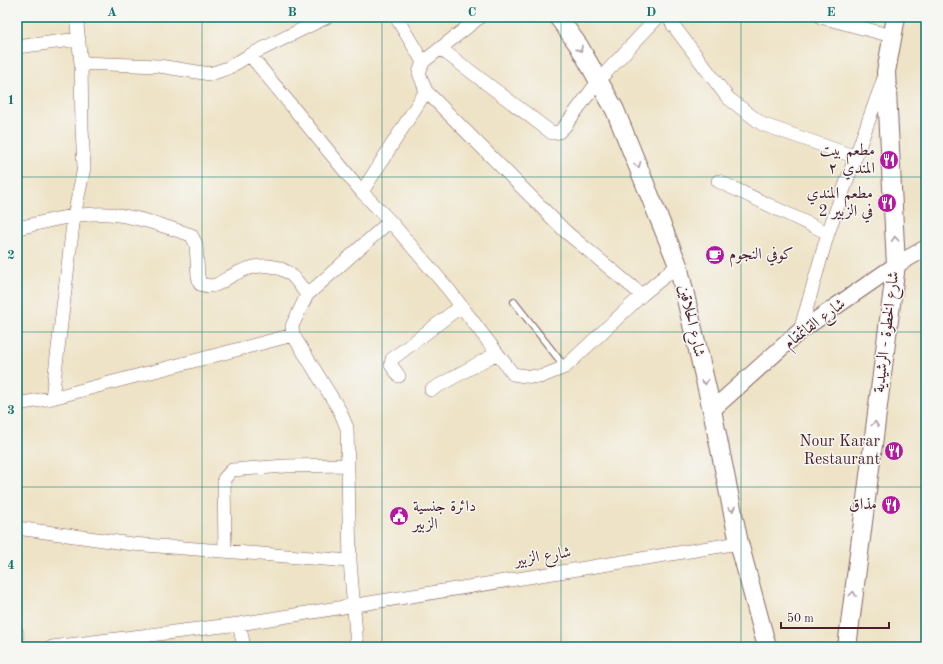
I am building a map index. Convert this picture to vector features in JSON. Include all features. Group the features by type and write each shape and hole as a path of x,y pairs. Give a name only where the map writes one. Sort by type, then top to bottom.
{"main road":[{"name":"شارع الحلاقين","path":"558,17 579,46 616,110 678,265 712,410 739,543 767,647"},
{"name":"شارع الخطوة - الرشيدية","path":"846,647 896,265 886,72 896,17"}],"street":[{"path":"52,398 74,216 84,168 81,63 77,25 80,17"},
{"path":"81,63 159,66 210,74 228,68 250,55 327,17"},
{"path":"396,17 422,62"},
{"path":"480,17 441,49 422,62 419,73 426,92 566,232 642,295"},
{"path":"441,49 552,133 559,132 599,80 658,17"},
{"path":"669,17 673,25 728,98 762,124 856,157"},
{"path":"821,17 892,36"},
{"path":"17,47 79,39"},
{"path":"250,55 362,192 390,221 461,306 513,374 540,377 565,367 642,295 678,265"},
{"path":"800,331 828,233 886,72"},
{"path":"362,192 426,92"},
{"path":"718,181 828,233"},
{"path":"17,228 74,216 107,214 149,221 190,235 196,244 200,284 207,286 216,285 232,275 259,265 274,267 289,272 307,295"},
{"path":"357,647 350,561 347,428 340,411 293,335 292,326 307,295 390,221"},
{"name":"شارع القائمقام","path":"712,410 800,331 896,265 926,248"},
{"path":"399,376 391,365 392,359 461,306"},
{"path":"17,404 52,398 293,335"},
{"path":"431,390 497,353"},
{"path":"225,551 224,479 232,470 285,466 348,465"},
{"path":"17,528 132,544 350,561"},
{"name":"شارع الزبير","path":"52,647 239,624 739,543"},
{"path":"239,624 244,647"},
{"path":"17,633 17,647"}],"lane":[{"path":"514,302 565,367"}],"place":[{"name":"مطعم بيت المندي ٢","path":"889,160"},
{"name":"مطعم المندي 2 في الزبير","path":"887,203"},
{"name":"كوفي النجوم","path":"715,255"},
{"name":"Nour Karar Restaurant","path":"894,451"},
{"name":"مذاق","path":"891,505"},
{"name":"دائرة جنسية الزبير","path":"399,516"}]}
